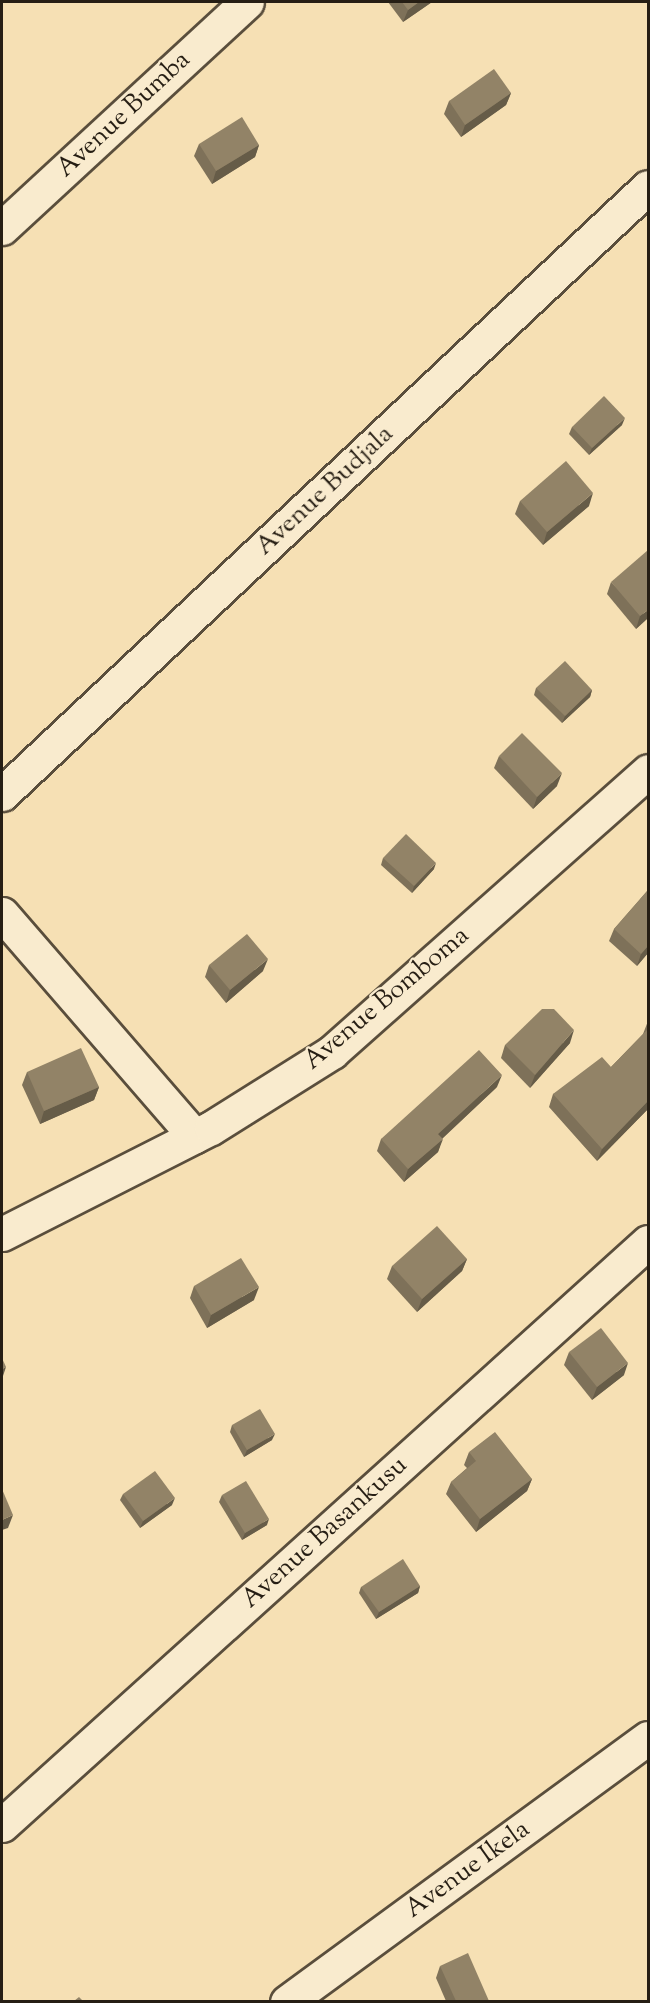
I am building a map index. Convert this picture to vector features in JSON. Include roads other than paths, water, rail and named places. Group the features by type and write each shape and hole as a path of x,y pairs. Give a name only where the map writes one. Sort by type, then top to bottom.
{"street":[{"name":"Avenue Bumba","path":"2,228 247,2"},
{"name":"Avenue Budjala","path":"2,794 648,187"},
{"name":"Avenue Bomboma","path":"2,1234 194,1136 332,1052 648,771"},
{"path":"2,914 194,1136"},
{"name":"Avenue Basankusu","path":"2,1825 648,1242"},
{"name":"Avenue Ikela","path":"287,2001 648,1738"}]}
